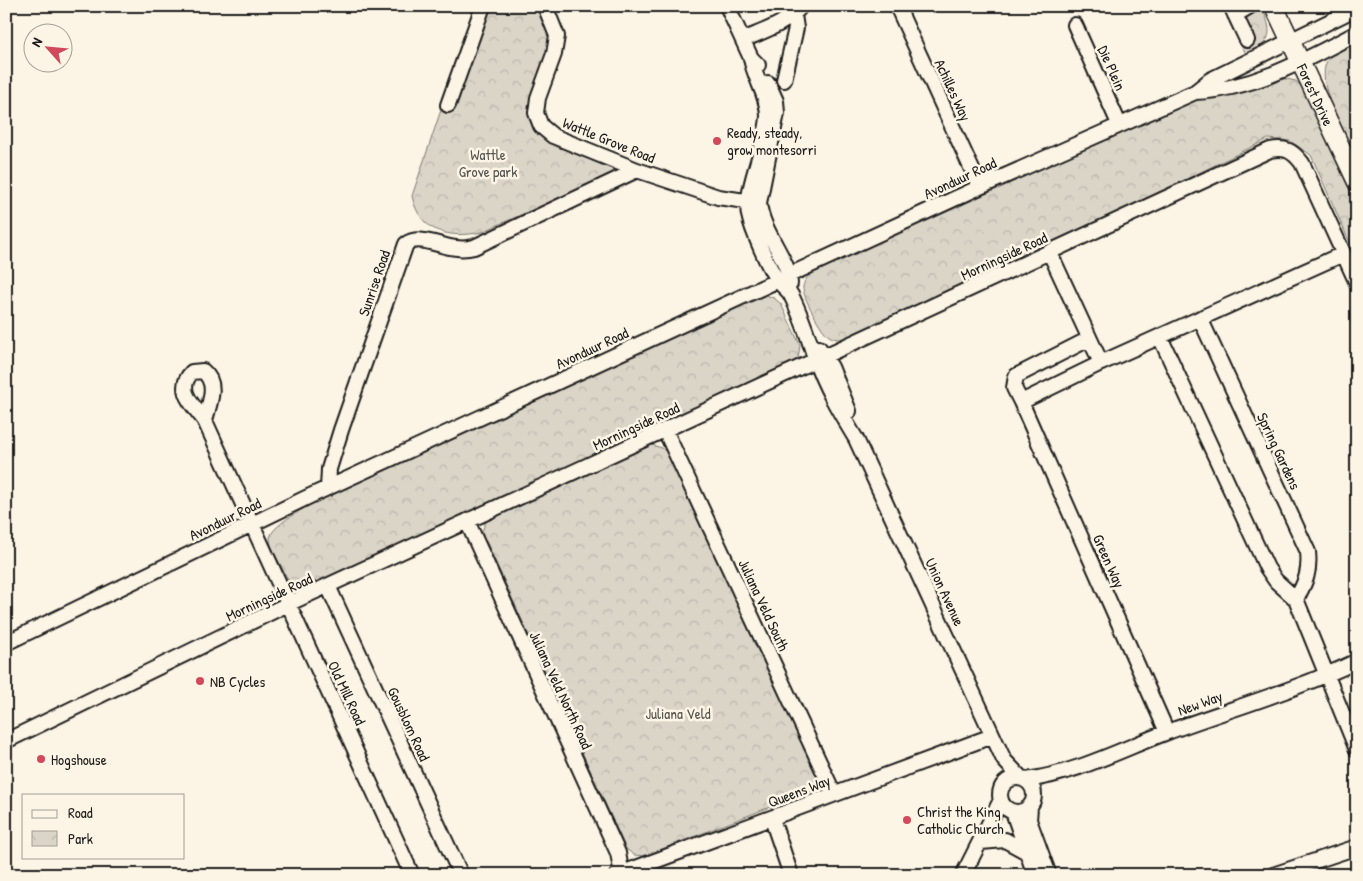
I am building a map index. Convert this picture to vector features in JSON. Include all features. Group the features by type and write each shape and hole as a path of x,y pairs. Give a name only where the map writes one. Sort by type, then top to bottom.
{"main road":[{"name":"Forest Drive","path":"1274,6 1357,182"}],"street":[{"path":"448,106 483,6"},
{"name":"Wattle Grove Road","path":"545,6 557,36 554,54 538,98 536,113 540,126 553,136 637,170 718,197 754,202"},
{"path":"727,6 751,58 761,69 771,89 778,112 754,202 784,277"},
{"name":"Achilles Way","path":"898,6 980,187"},
{"path":"1247,40 1233,11 1250,6"},
{"name":"Avonduur Road","path":"6,643 328,488 980,187 1195,92 1210,80 1265,54 1290,39 1357,8"},
{"path":"743,40 797,11"},
{"path":"784,80 796,28 797,11"},
{"name":"Die Plein","path":"1075,25 1119,124"},
{"name":"Avonduur Road","path":"1195,92 1216,91 1273,75 1301,63 1357,33"},
{"name":"Morningside Road","path":"6,741 288,604 1270,150 1282,148 1294,152 1302,163 1343,254"},
{"name":"Sunrise Road","path":"328,488 328,469 392,277 406,244 413,240 421,239 448,248 462,250 474,247 637,170"},
{"path":"1050,253 1102,363"},
{"path":"1021,402 1102,363 1343,254 1357,283"},
{"name":"Union Avenue","path":"784,277 820,357 841,414 856,439 992,736 1004,760 1027,783"},
{"name":"Spring Gardens","path":"1200,318 1308,552 1309,566 1306,582 1296,598"},
{"path":"1160,337 1267,568 1276,581 1296,598 1357,750"},
{"name":"Green Way","path":"1090,339 1016,376 1014,388 1167,732"},
{"name":"Old Mill Road","path":"205,421 412,875"},
{"name":"Juliana Veld South","path":"665,430 834,794"},
{"name":"Juliana Veld North Road","path":"466,522 618,853 620,874"},
{"name":"Gousblom Road","path":"328,586 461,875"},
{"name":"New Way","path":"1027,783 1054,776 1167,732 1328,675 1357,661"},
{"name":"Queens Way","path":"620,874 992,736"},
{"name":"Union Avenue","path":"1004,760 1004,784"},
{"path":"1008,807 1023,812 1030,807 1034,800 1027,783 1014,778 1004,784 1000,792 1008,807 1033,850 1049,875"},
{"path":"963,875 988,828 1008,807"},
{"path":"1030,807 1029,820 1035,875"},
{"path":"772,819 791,875"},
{"path":"981,842 1005,840 1033,850"},
{"path":"1273,875 1357,847"}],"green space":[{"name":"Wattle Grove park","path":"486,6 542,6 551,35 551,46 534,120 617,167 613,174 482,232 458,235 438,230 429,225 416,208 412,196 471,21"},
{"path":"1236,6 1261,6 1268,22 1269,29 1266,41 1255,50 1246,54 1229,22 1241,17"},
{"path":"1357,38 1357,158 1333,109 1328,95 1324,69 1328,59 1334,53 1345,44"},
{"path":"1276,77 1296,81 1302,87 1357,206 1357,259 1311,155 1290,141 1268,139 1046,248 849,338 836,339 829,336 822,328 809,305 803,287 814,270 1074,147 1185,102"},
{"path":"766,295 774,298 781,304 800,345 798,359 791,365 303,591 295,588 287,578 272,549 270,538 282,523 293,515 355,482 757,296"},
{"name":"Juliana Veld","path":"652,445 662,448 670,456 820,772 811,791 644,856 634,855 626,849 482,532 485,523 493,516 641,448"}],"place":[{"name":"Ready, steady, grow montesorri","path":"717,141"},
{"name":"NB Cycles","path":"200,681"},
{"name":"Hogshouse","path":"41,759"},
{"name":"Christ the King Catholic Church","path":"907,820"}]}
